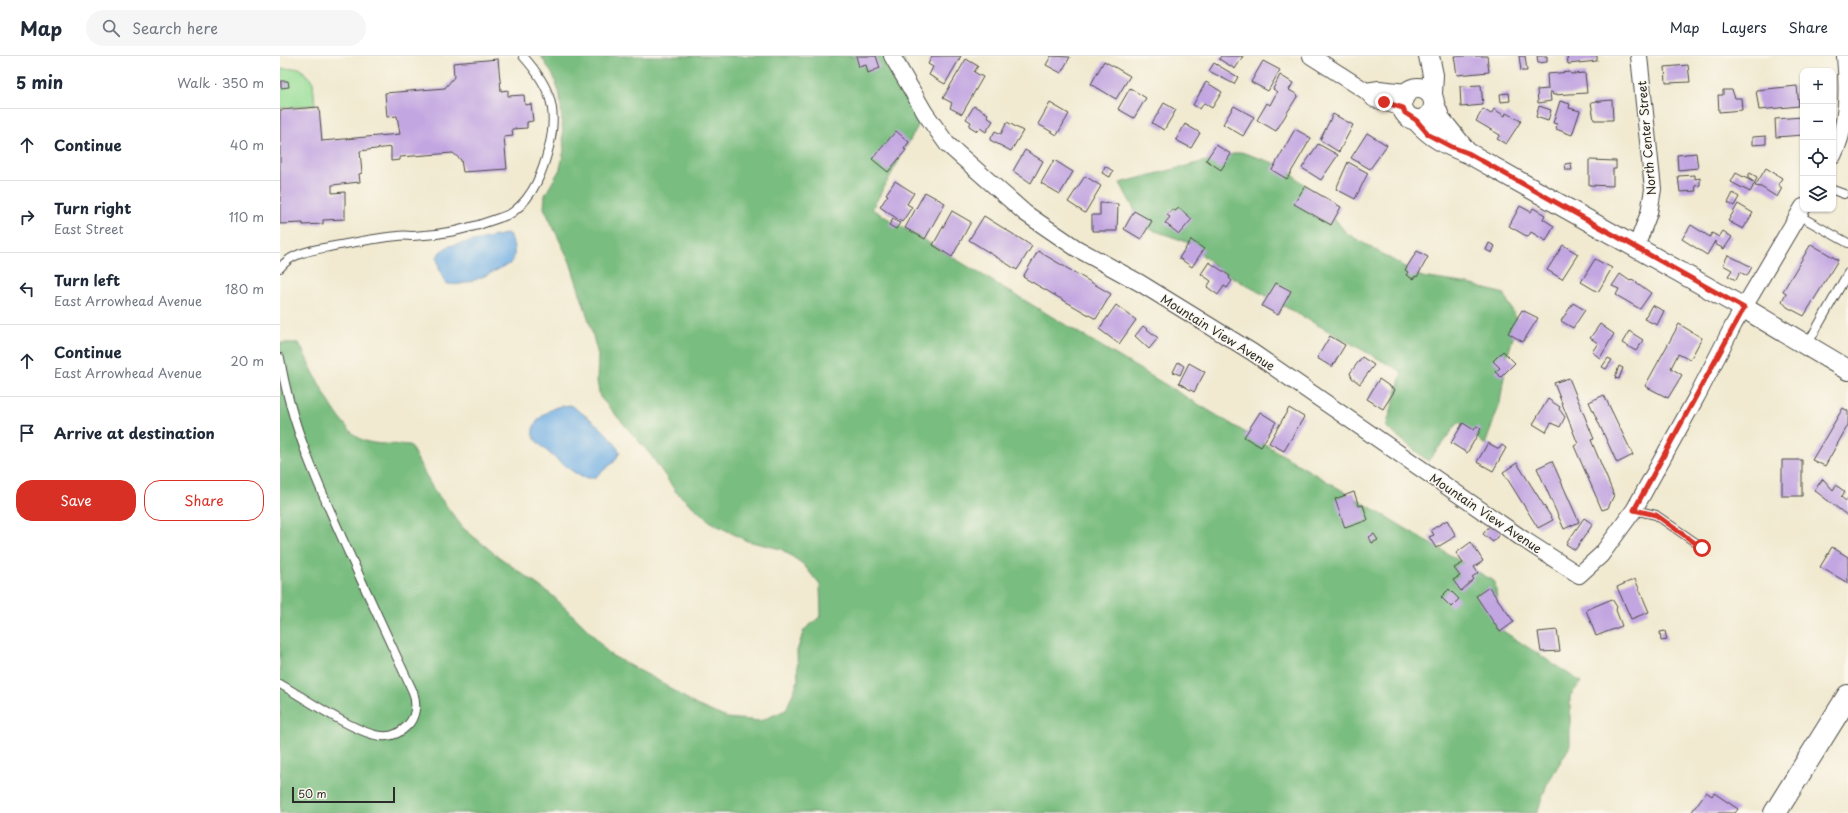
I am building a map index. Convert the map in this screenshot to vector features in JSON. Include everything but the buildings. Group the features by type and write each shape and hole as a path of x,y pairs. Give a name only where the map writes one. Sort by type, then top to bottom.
{"main road":[{"path":"1775,813 1848,696"}],"street":[{"name":"Mountain View Avenue","path":"892,56 925,113 947,144 1024,213 1076,248 1140,283 1252,352 1523,539 1579,574 1601,555 1634,510"},
{"path":"1311,56 1366,91 1379,89 1418,101 1440,119 1468,153 1744,308 1807,346 1845,364"},
{"path":"1418,101 1422,56"},
{"path":"1418,101 1433,75 1429,56"},
{"name":"North Center Street","path":"1638,242 1649,213 1652,189 1639,56"},
{"path":"1836,151 1848,115 1845,56"},
{"path":"1634,510 1744,308 1800,212"}],"lane":[{"path":"280,268 291,257 319,249 367,240 413,236 465,228 488,222 512,213 531,192 543,172 553,134 554,117 549,93 537,72 523,56"},
{"path":"1836,191 1844,194"},
{"path":"1802,212 1848,243"},
{"path":"1807,346 1848,272"},
{"path":"280,358 283,376 299,431 316,480 413,692 415,710 409,724 402,731 388,736 374,735 356,728 280,684"},
{"path":"1634,510 1656,515 1702,548"}],"green space":[{"path":"541,56 902,56 925,113 872,209 1495,582 1500,629 1581,682 1570,696 1570,746 1547,784 1537,813 280,813 280,343 299,343 327,398 345,425 355,435 365,441 381,444 410,445 432,487 463,528 495,554 553,596 592,634 609,654 661,682 696,705 727,718 760,721 786,710 798,681 797,651 804,630 821,616 820,585 803,564 781,549 747,541 712,523 676,492 651,455 600,397 597,381 598,355 589,321 570,262 544,208 545,195 560,169 564,150 560,96 554,77"},
{"path":"300,68 313,82 315,105 280,108 280,69"},
{"path":"1241,152 1283,166 1317,196 1346,233 1422,277 1469,284 1504,294 1518,322 1507,357 1500,403 1485,445 1459,422 1428,461 1386,427 1402,372 1221,271 1187,242 1144,227 1120,183"}],"water":[{"path":"509,234 514,248 514,256 511,263 469,282 461,284 445,283 439,268 437,257 440,252 449,246"},
{"path":"570,405 605,432 620,452 614,462 594,478 582,477 571,470 540,445 533,435 534,426 544,414 557,407"}],"route":[{"path":"1384,102 1403,108 1405,113 1410,118 1416,120 1429,135 1452,147 1468,153 1744,308 1634,510 1656,515 1702,548"}]}
